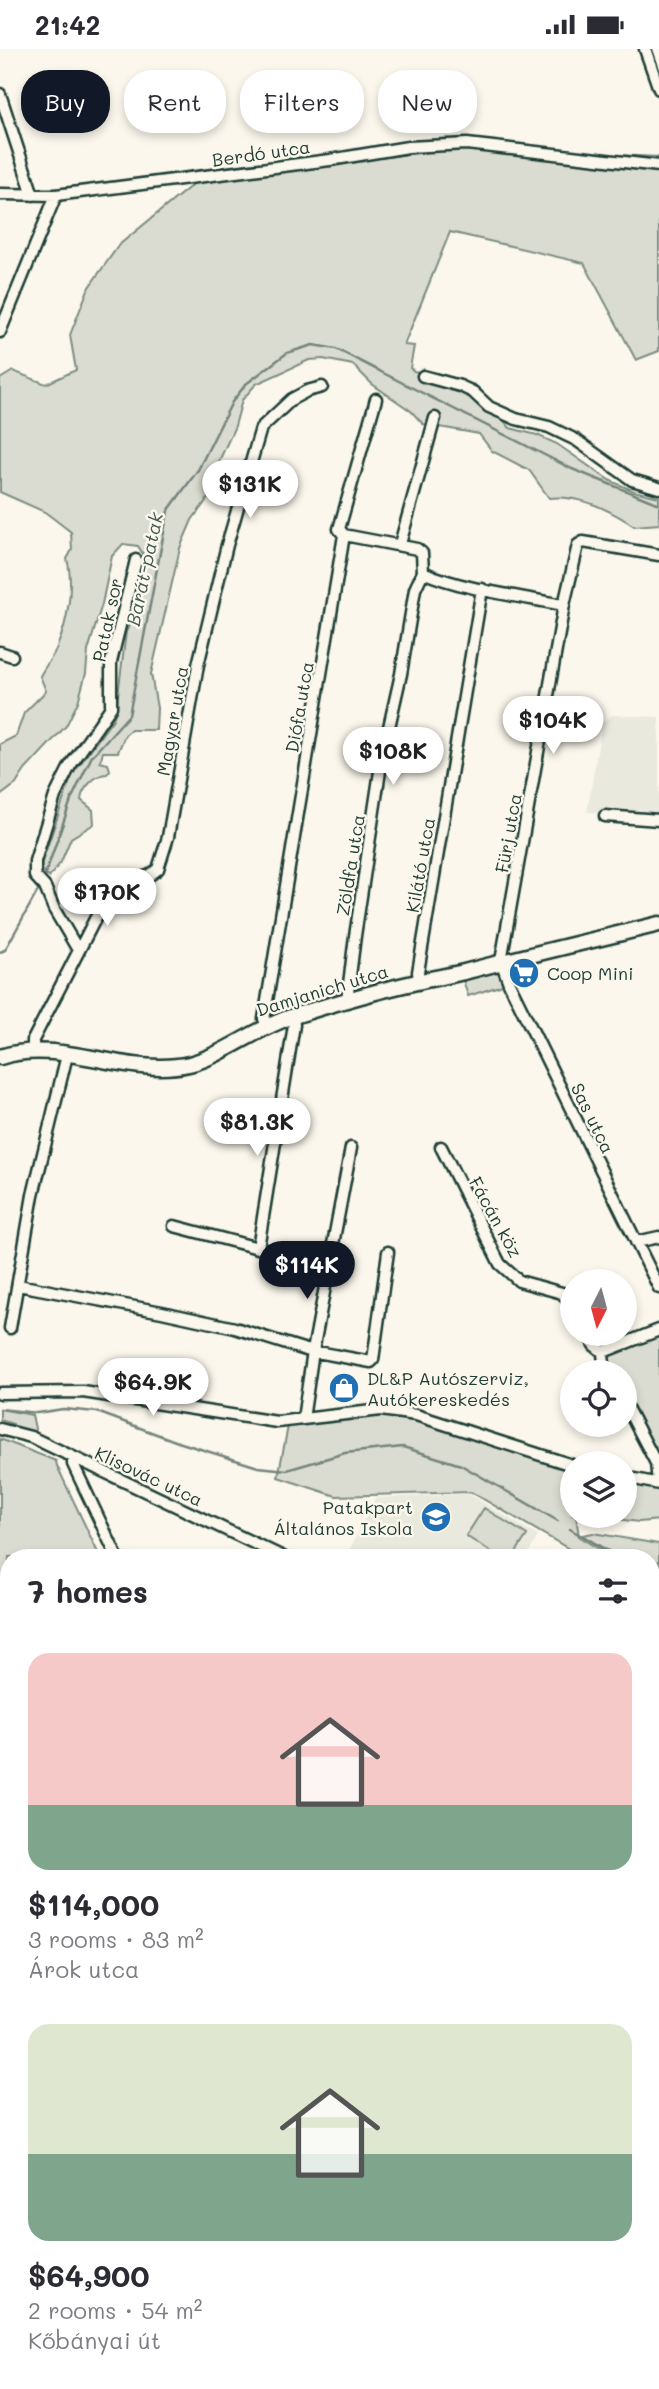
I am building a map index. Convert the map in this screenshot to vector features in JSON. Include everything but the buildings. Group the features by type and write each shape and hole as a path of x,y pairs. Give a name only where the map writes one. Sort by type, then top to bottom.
{"main road":[{"name":"Damjanich utca","path":"0,1058 33,1050 127,1063 176,1066 207,1058 267,1025 347,1000 659,924"}],"street":[{"path":"645,49 659,89"},
{"path":"0,94 33,195"},
{"name":"Berdó utca","path":"0,194 55,195 330,160 408,147 467,143 659,166"},
{"path":"0,332 55,195"},
{"path":"423,376 473,392 489,407 516,419 549,427 576,440 632,480 659,488"},
{"name":"Magyar utca","path":"33,1050 33,1040 111,888 150,875 159,869 168,837 198,665 227,545 261,428 292,399 322,387"},
{"name":"Diófa utca","path":"267,1025 264,1019 266,1006 344,535 340,529 376,399"},
{"path":"400,544 435,418"},
{"path":"344,535 417,549 422,553 423,572 433,577 564,605"},
{"name":"Fürj utca","path":"501,961 564,605 578,545 583,542 659,555"},
{"name":"Patak sor","path":"78,950 54,909 45,887 35,876 36,861 55,796 70,766 111,707 111,662 136,560"},
{"name":"Zöldfa utca","path":"347,1000 382,758 401,674 415,589 423,572"},
{"name":"Kilátó utca","path":"419,981 418,972 482,589"},
{"path":"0,652 12,656"},
{"path":"606,816 659,820"},
{"name":"Sas utca","path":"501,961 509,983 659,1288"},
{"path":"258,1248 294,1025 293,1016"},
{"path":"10,1328 33,1195 67,1055"},
{"name":"Fácán köz","path":"441,1147 500,1264 519,1281 560,1292"},
{"path":"303,1419 351,1148"},
{"path":"174,1226 278,1254"},
{"path":"636,1242 659,1237"},
{"path":"18,1285 236,1328 313,1351 371,1361 388,1252"},
{"path":"603,1352 659,1330"},
{"path":"595,1346 603,1352 604,1360"},
{"path":"0,1393 83,1392 277,1422 382,1410 396,1411 443,1423 560,1461"},
{"path":"637,1427 656,1463 658,1483 637,1479"},
{"name":"Klisovác utca","path":"0,1429 27,1436 266,1549"},
{"path":"73,1457 113,1549"}],"shaded area":[{"path":"458,148 659,157 659,351 636,360 584,263 450,232 404,345 414,346 410,368 414,371 475,385 510,428 557,444 609,480 634,491 659,497 659,524 634,526 594,504 549,498 529,470 492,451 479,434 423,424 411,411 372,384 353,365 323,359 309,360 256,384 242,400 235,426 220,459 214,490 192,520 180,548 151,674 157,708 156,730 131,730 125,735 118,752 103,752 100,762 108,764 110,770 90,783 81,800 93,810 94,824 71,838 61,862 49,877 43,872 41,865 72,775 116,711 126,632 137,607 143,575 143,554 138,546 123,544 112,556 78,702 66,726 25,770 16,784 0,796 0,744 16,736 24,713 46,691 40,676 55,651 64,626 70,591 67,559 72,550 71,532 45,512 0,492 0,379 13,371 46,384 76,370 70,335 89,287 119,245 197,181"},
{"path":"612,715 659,717 659,815 587,812 602,723"},
{"path":"501,961 509,983 468,996 461,973"},
{"path":"659,1330 659,1457 637,1415 637,1360 607,1360 603,1352 618,1346 637,1346 637,1339"},
{"path":"0,1409 32,1415 36,1433 13,1427 13,1424 0,1420"},
{"path":"381,1410 560,1462 560,1528 578,1528 579,1537 599,1549 569,1549 471,1492 336,1496 278,1477 289,1421"},
{"path":"0,1439 56,1461 96,1549 0,1549"},
{"path":"637,1482 659,1488 659,1520 639,1522"},
{"name":"Patakpart Általános Iskola","path":"469,1494 538,1536 531,1549 350,1549 375,1498"},
{"path":"484,1508 527,1535 518,1549 486,1549 466,1536"},
{"path":"593,1533 659,1544 659,1549 606,1549 582,1535"}],"waterway":[{"name":"Barát-patak","path":"43,881 71,800 92,756 129,715 168,511 198,470 232,402 246,384 287,353 313,345 336,349 572,469 659,504"},
{"path":"590,538 659,550"},
{"name":"Barát-patak","path":"0,952 5,950 40,887"},
{"path":"0,1409 37,1413 63,1409 97,1412 178,1442 258,1467 287,1470 345,1453 403,1447 461,1465 558,1521"},
{"path":"570,1529 603,1549"}],"place":[{"name":"Coop Mini","path":"524,973"},
{"name":"DL&P Autószerviz, Autókereskedés","path":"344,1388"},
{"name":"Patakpart Általános Iskola","path":"436,1517"}]}
